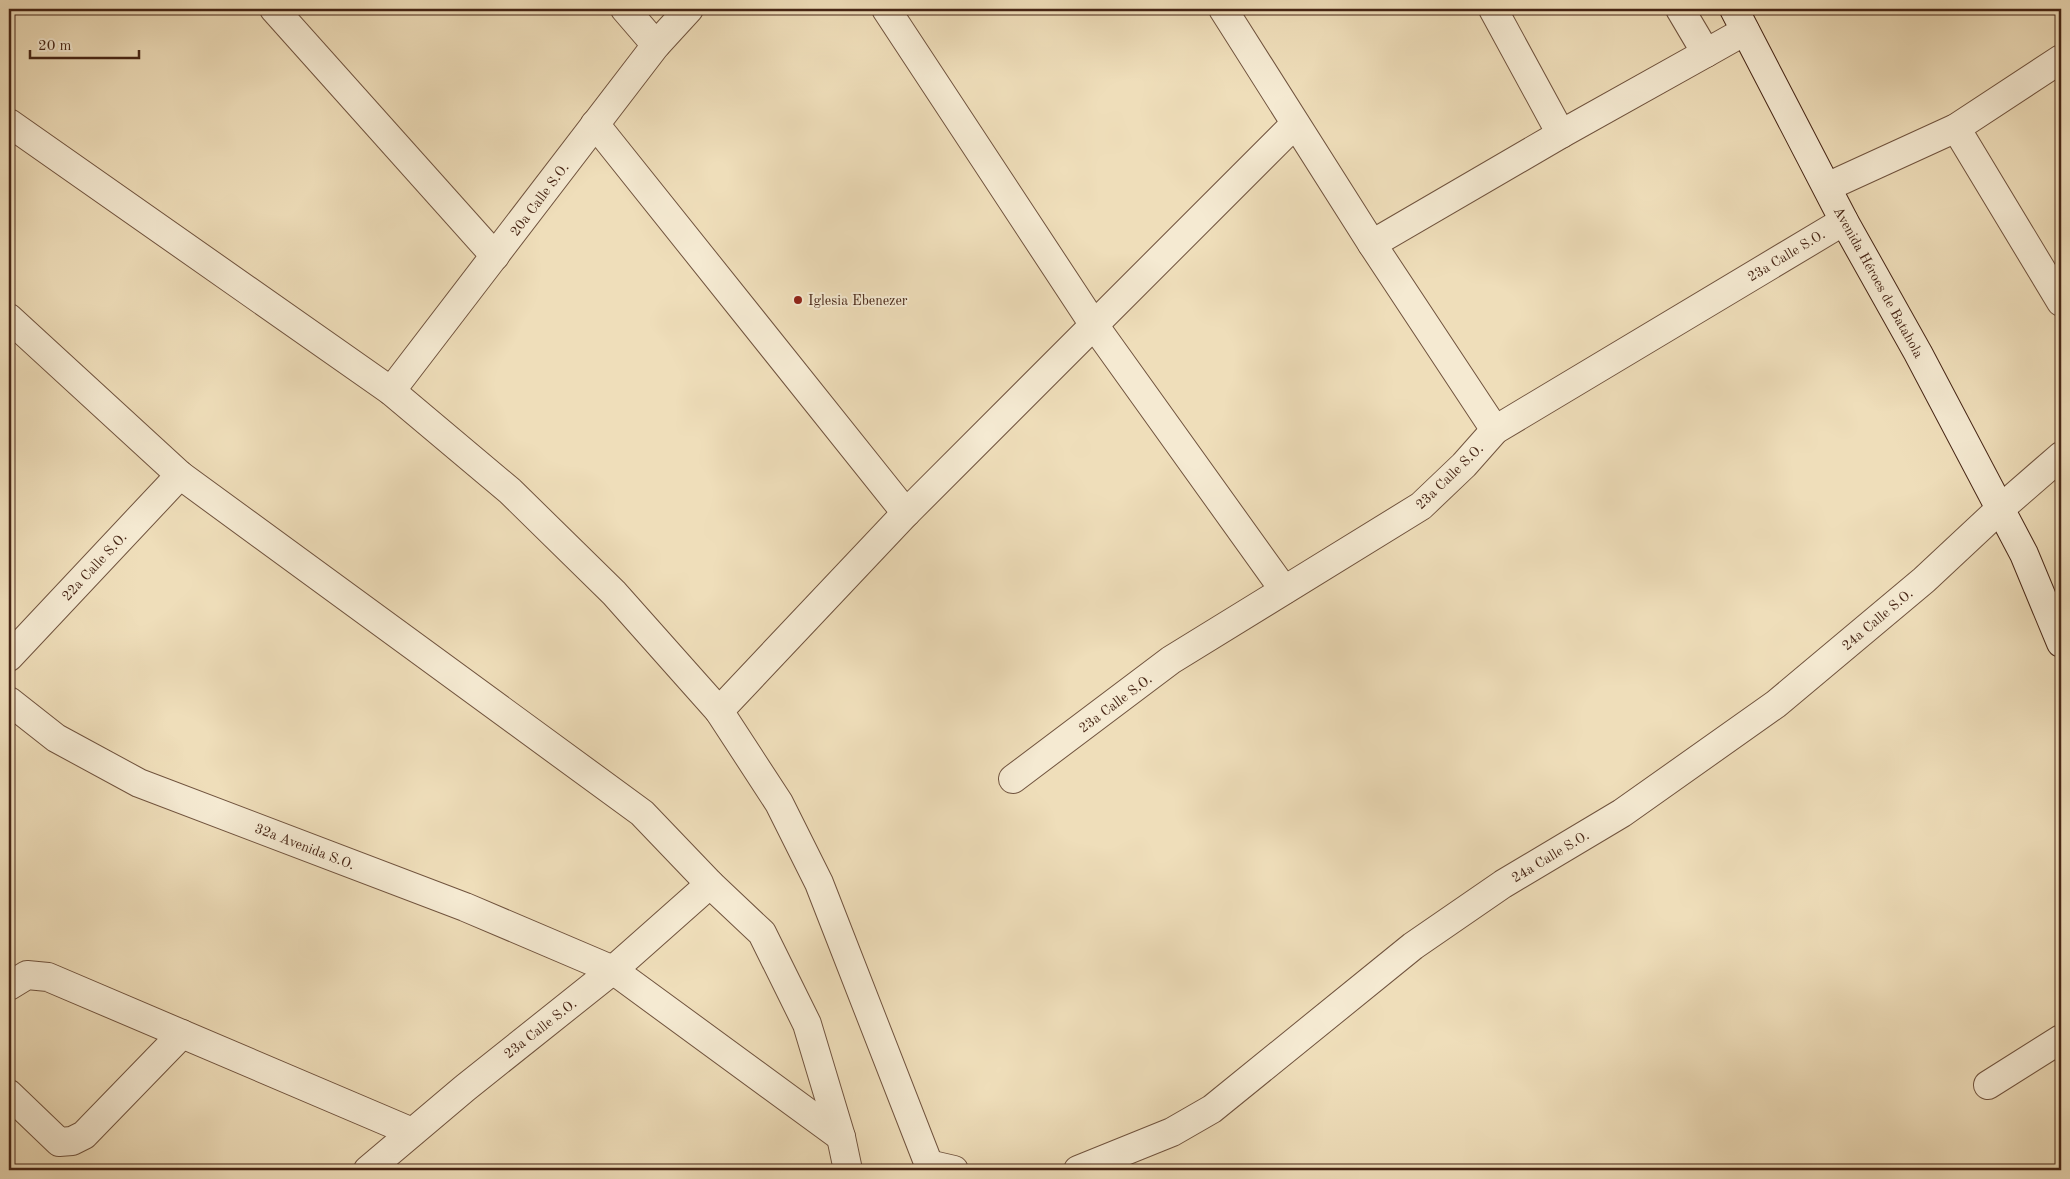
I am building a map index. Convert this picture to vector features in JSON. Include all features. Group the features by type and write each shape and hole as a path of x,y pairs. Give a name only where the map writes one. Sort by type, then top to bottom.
{"street":[{"path":"274,9 495,256"},
{"path":"625,9 656,45"},
{"name":"20a Calle S.O.","path":"391,391 656,45 689,9"},
{"path":"886,9 1094,325 1284,590"},
{"path":"1222,9 1372,244 1495,430"},
{"path":"1493,9 1561,134"},
{"path":"1680,9 1706,53"},
{"path":"1372,244 1561,134 1706,53 1739,20"},
{"name":"Avenida Héroes de Batahola","path":"1739,20 1844,221 1918,353 2024,554 2061,644"},
{"path":"1827,187 1956,128 2061,59"},
{"path":"9,123 391,391 510,491 614,593 719,712 778,803 819,883 938,1168"},
{"path":"596,124 906,513"},
{"path":"719,712 906,513 1296,124"},
{"path":"1956,128 2061,302"},
{"name":"23a Calle S.O.","path":"1013,779 1172,660 1421,506 1464,465 1495,430 1844,221"},
{"path":"9,318 180,475 642,813 710,884 762,932 807,1024 841,1137 848,1170"},
{"name":"24a Calle S.O.","path":"1078,1170 1172,1132 1212,1109 1413,946 1503,884 1622,813 1776,704 1909,592 2061,456"},
{"name":"22a Calle S.O.","path":"9,657 180,475"},
{"name":"Avenida Héroes de Batahola","path":"2024,554 2061,595"},
{"name":"32a Avenida S.O.","path":"9,701 56,738 139,783 465,907 613,970 841,1137"},
{"name":"23a Calle S.O.","path":"368,1170 412,1132 613,970 710,884"},
{"path":"9,986 27,975 48,977 412,1132"},
{"path":"9,1094 59,1142 72,1141 84,1136 182,1034"},
{"path":"1988,1085 2061,1039"}],"place":[{"name":"Iglesia Ebenezer","path":"798,300"}]}
